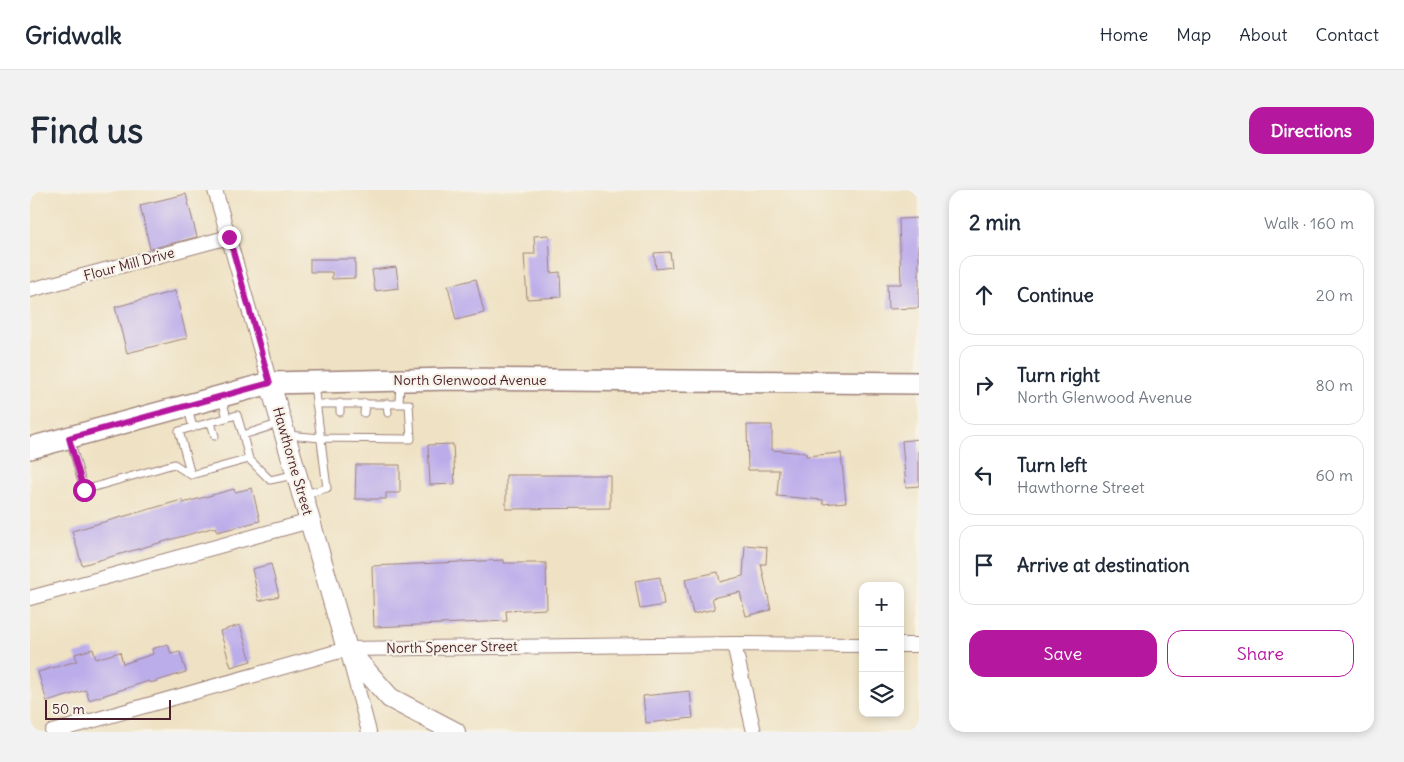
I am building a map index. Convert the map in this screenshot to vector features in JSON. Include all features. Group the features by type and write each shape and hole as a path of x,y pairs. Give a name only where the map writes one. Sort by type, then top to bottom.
{"main road":[{"name":"North Glenwood Avenue","path":"30,448 270,383 452,379 919,383"}],"street":[{"name":"Hawthorne Street","path":"215,190 347,649 369,732"},
{"name":"Flour Mill Drive","path":"30,290 229,237"},
{"path":"30,598 310,521"},
{"path":"734,644 754,732"},
{"name":"North Spencer Street","path":"52,732 347,649 734,644 859,645"},
{"path":"904,645 919,645"},
{"path":"347,649 390,698 455,732"}],"lane":[{"path":"399,403 400,380"},
{"path":"303,495 327,488 314,382"},
{"path":"221,396 227,418"},
{"path":"340,403 340,412"},
{"path":"364,413 365,403"},
{"path":"387,403 388,412"},
{"path":"243,435 284,429 321,438 365,436 411,439 409,404 316,404"},
{"path":"187,405 192,428"},
{"path":"192,475 179,431 237,415 249,459 270,480 297,474"},
{"path":"211,423 214,436"},
{"path":"69,438 84,490 174,464 192,475"},
{"path":"192,475 222,462 249,459"}],"building":[{"path":"186,194 197,237 150,249 140,205"},
{"path":"919,218 919,308 888,309 887,284 901,284 899,219"},
{"path":"549,235 551,273 560,272 561,297 527,299 524,254 535,254 534,236"},
{"path":"670,252 672,267 656,269 654,253"},
{"path":"310,259 355,259 355,278 332,279 332,272 310,272"},
{"path":"396,267 399,288 375,291 372,270"},
{"path":"476,279 484,313 456,320 448,286"},
{"path":"175,291 187,338 127,353 115,307"},
{"path":"747,425 772,425 772,450 806,453 806,456 841,453 846,502 823,504 823,500 777,496 779,470 748,470"},
{"path":"919,439 919,486 906,487 902,441"},
{"path":"453,444 455,484 430,485 428,445"},
{"path":"356,465 400,465 400,493 386,493 386,499 355,499"},
{"path":"506,475 610,475 610,508 506,509"},
{"path":"252,488 260,521 217,532 215,527 82,565 72,531 182,500 183,503 234,489 235,492"},
{"path":"745,545 767,547 766,564 761,564 771,610 746,616 740,592 712,598 715,609 693,614 685,579 718,572 720,582 743,576"},
{"path":"504,560 504,563 546,563 547,609 506,611 507,621 374,627 372,566"},
{"path":"271,564 279,596 259,601 252,569"},
{"path":"660,577 664,605 640,609 635,581"},
{"path":"240,625 251,661 231,667 220,631"},
{"path":"168,644 171,654 180,652 186,672 150,683 149,681 89,700 86,690 47,702 38,672 77,661 75,654 93,649 96,659 120,652 123,664 153,654 152,649"},
{"path":"690,691 693,718 646,723 643,696"}],"route":[{"path":"84,490 69,438 270,383 229,237"}]}
